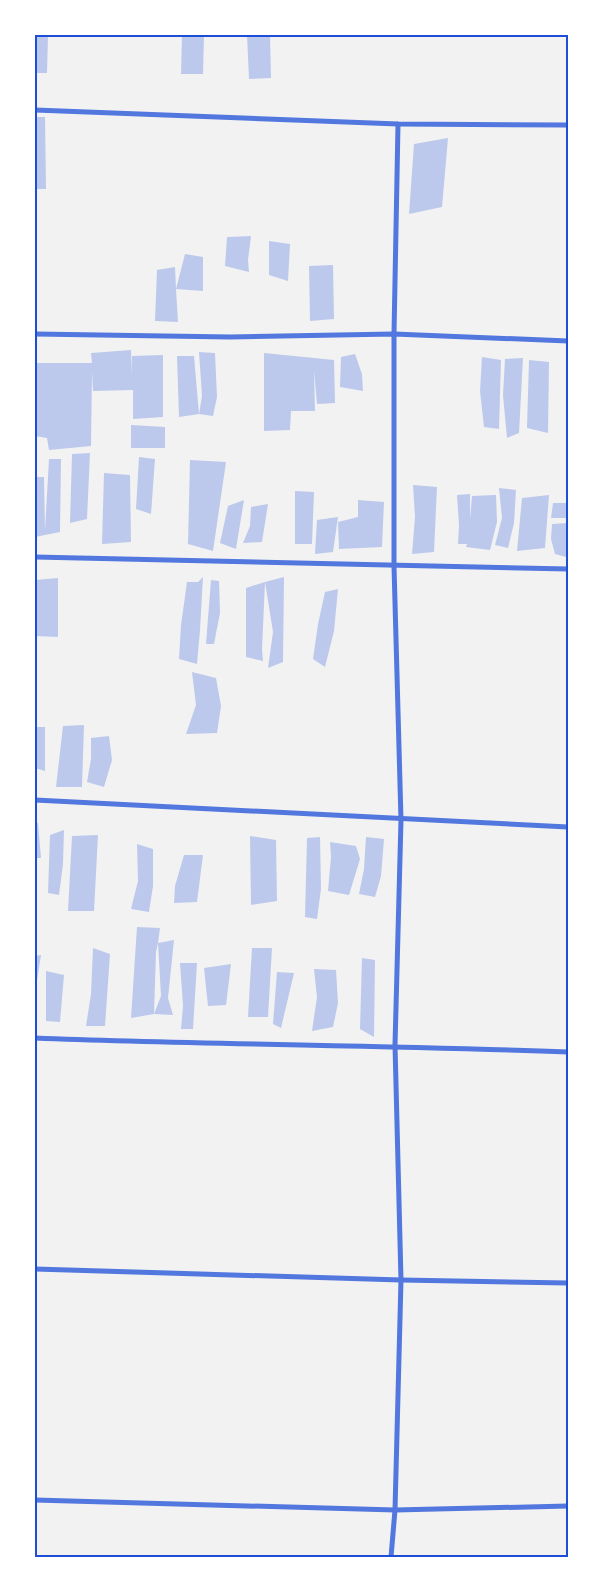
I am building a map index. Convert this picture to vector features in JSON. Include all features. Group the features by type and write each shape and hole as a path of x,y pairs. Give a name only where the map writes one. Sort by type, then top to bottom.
{"street":[{"path":"35,110 398,124 568,125"},
{"path":"391,1557 395,1510 401,1280 395,1046 401,820 394,566 394,334 398,124"},
{"path":"35,334 230,337 394,334 568,340"},
{"path":"35,557 568,569"},
{"path":"35,800 568,827"},
{"path":"35,1038 156,1043 395,1046 568,1052"},
{"path":"35,1269 568,1283"},
{"path":"35,1500 395,1510 568,1506"}],"building":[{"path":"35,35 48,35 47,73 35,73"},
{"path":"182,35 204,35 203,74 181,74"},
{"path":"247,35 270,35 271,78 249,79"},
{"path":"35,117 45,117 46,189 35,189"},
{"path":"448,138 442,207 409,214 414,144"},
{"path":"251,236 248,260 249,272 225,266 227,237"},
{"path":"269,241 290,244 288,281 269,275"},
{"path":"185,254 203,257 203,291 176,289"},
{"path":"333,265 334,319 310,321 309,266"},
{"path":"175,267 178,322 155,321 157,270"},
{"path":"131,350 132,376 132,356 163,355 163,417 133,419 133,390 93,391 92,372 91,446 49,450 47,438 35,436 35,363 92,363 91,353"},
{"path":"199,352 215,353 217,397 213,416 199,414 202,396"},
{"path":"264,353 334,360 335,403 317,404 314,370 315,411 291,411 290,430 264,431"},
{"path":"355,354 362,374 363,391 340,387 341,357"},
{"path":"177,356 194,356 199,414 179,417"},
{"path":"482,357 501,360 499,429 484,427 480,391"},
{"path":"523,358 519,433 507,438 503,395 505,359"},
{"path":"529,360 549,362 548,433 527,428"},
{"path":"131,425 165,427 165,448 131,448"},
{"path":"90,453 87,519 70,523 72,454"},
{"path":"139,457 155,459 151,514 136,509"},
{"path":"49,459 61,459 60,532 35,537 35,477 44,477 45,530"},
{"path":"190,460 226,462 213,551 188,544"},
{"path":"104,473 130,475 131,542 102,544"},
{"path":"413,485 437,487 434,552 412,554 415,517"},
{"path":"499,488 516,490 514,523 508,548 495,545 502,518"},
{"path":"295,491 314,492 312,544 295,544"},
{"path":"470,494 470,519 472,496 496,495 497,522 490,550 466,547 467,544 458,544 457,495"},
{"path":"549,495 545,548 517,551 522,498"},
{"path":"244,500 236,549 220,543 228,506"},
{"path":"358,500 384,502 382,547 339,549 338,522 358,517"},
{"path":"553,503 568,503 568,518 551,518"},
{"path":"268,504 262,542 243,543 250,526 251,507"},
{"path":"338,517 333,552 315,554 317,520"},
{"path":"568,523 568,552 566,557 555,554 551,539 552,524"},
{"path":"203,577 197,664 179,659 181,625 187,582 198,582"},
{"path":"284,577 283,662 268,668 273,632 265,582"},
{"path":"58,578 58,637 35,636 35,580"},
{"path":"211,580 219,581 220,613 214,644 206,644"},
{"path":"265,582 263,661 246,657 246,588"},
{"path":"338,589 334,631 325,667 313,659 318,624 325,592"},
{"path":"192,672 216,678 221,706 217,733 186,734 196,705"},
{"path":"84,725 82,787 56,787 63,726"},
{"path":"35,727 45,727 45,771 35,768"},
{"path":"109,736 112,760 104,787 87,782 91,759 91,738"},
{"path":"35,822 38,823 41,858 35,858"},
{"path":"64,830 63,864 59,895 48,893 50,835"},
{"path":"98,835 94,911 68,911 72,836"},
{"path":"250,836 276,840 277,901 251,905"},
{"path":"320,837 321,889 317,919 305,917 307,838"},
{"path":"366,837 384,839 381,876 375,897 359,894 364,869"},
{"path":"330,842 356,846 360,859 349,895 328,891 331,857"},
{"path":"137,844 153,849 153,886 149,912 131,909 138,881"},
{"path":"184,855 203,855 197,902 174,903 175,886"},
{"path":"137,927 160,928 156,952 154,1014 131,1018"},
{"path":"174,940 168,998 173,1015 154,1014 161,996 158,943"},
{"path":"93,948 110,954 105,1026 86,1026 91,994"},
{"path":"252,948 272,948 268,1017 248,1017"},
{"path":"41,955 36,987 35,987 35,956"},
{"path":"362,958 375,960 374,1037 360,1029"},
{"path":"180,963 197,963 193,1029 181,1029 183,1006"},
{"path":"231,964 226,1005 208,1006 204,968"},
{"path":"314,969 336,970 338,1003 333,1027 312,1031 317,997"},
{"path":"46,971 64,975 60,1022 46,1021"},
{"path":"277,972 294,973 281,1028 273,1024"}]}
